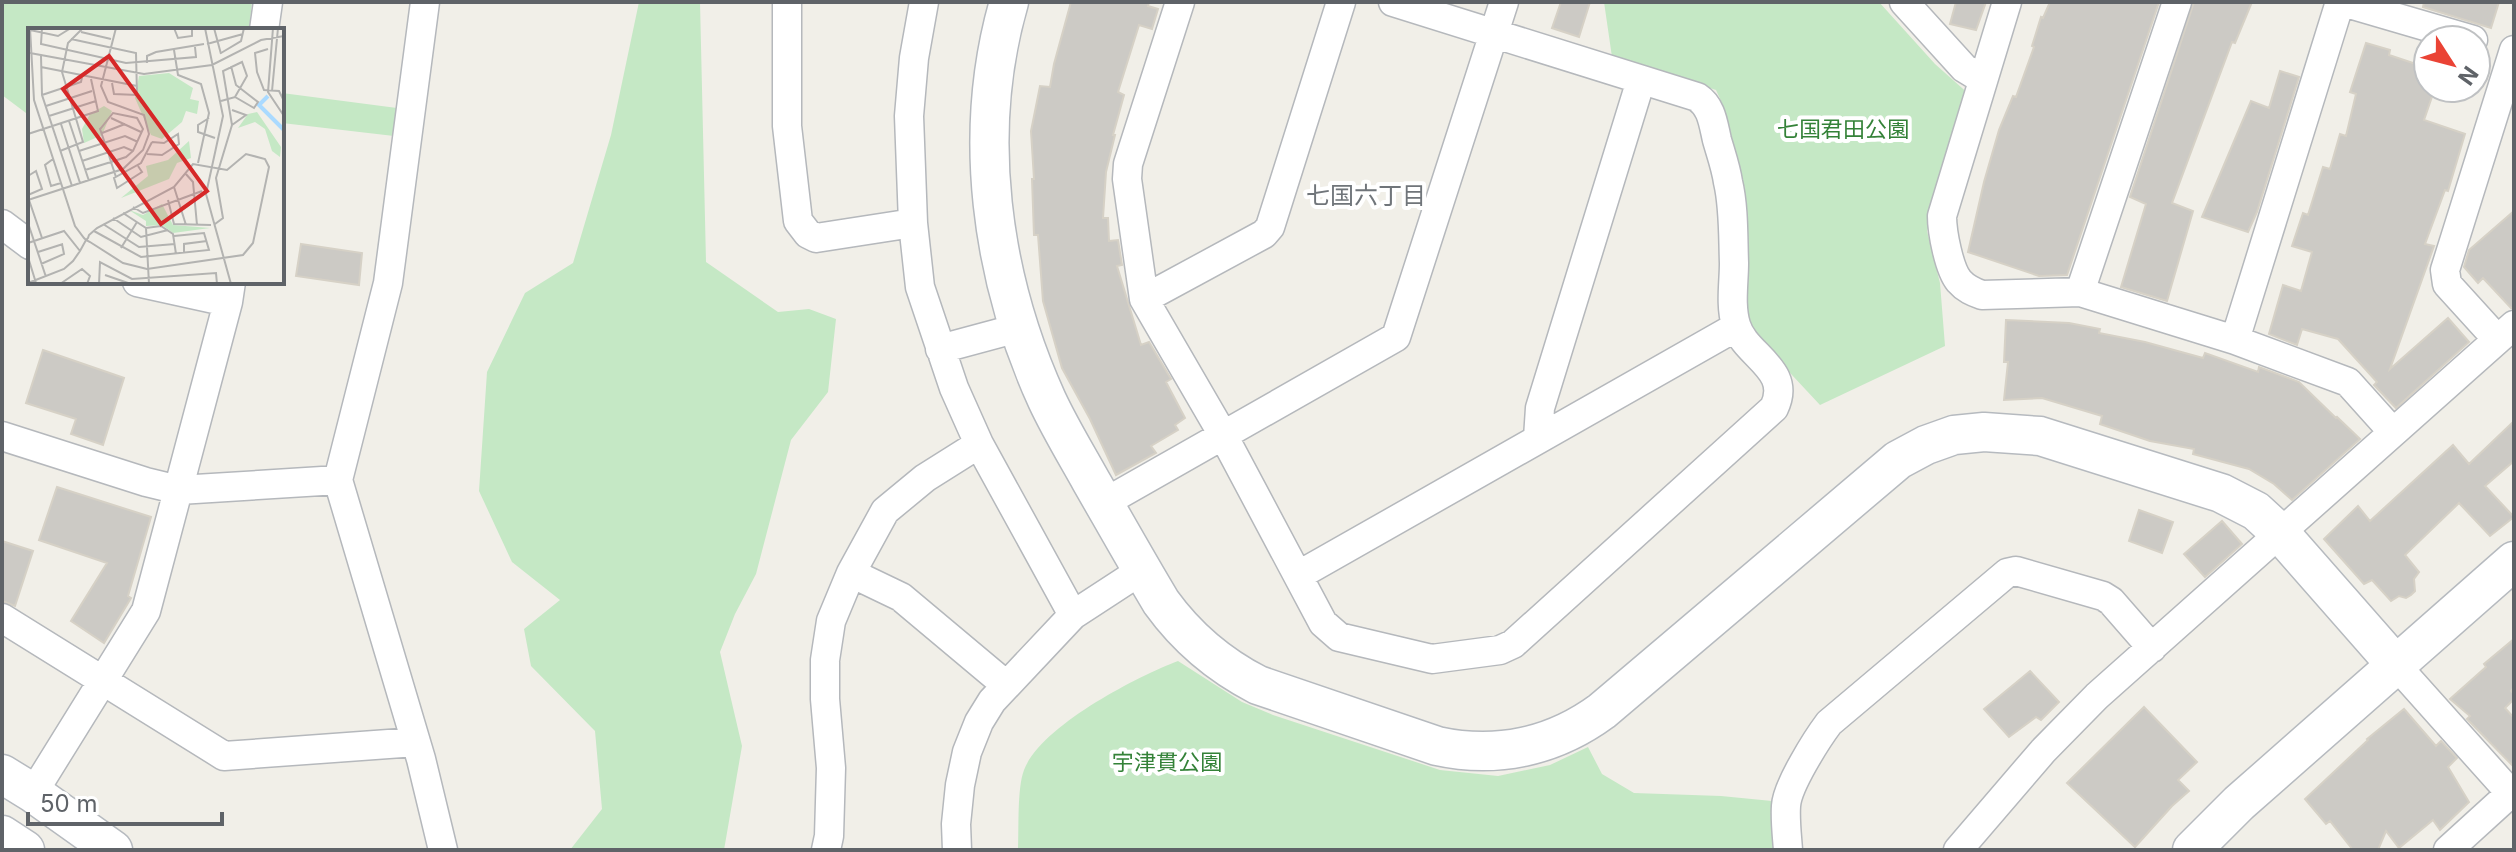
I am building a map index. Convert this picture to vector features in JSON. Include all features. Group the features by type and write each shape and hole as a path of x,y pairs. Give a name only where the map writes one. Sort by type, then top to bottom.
{"street":[{"path":"264,28 268,2"},
{"path":"425,2 388,283 338,480 416,742 443,850"},
{"path":"787,2 787,126 798,221 802,229 816,238 913,223"},
{"path":"924,2 914,58 909,116 913,223 920,287 954,388 979,444 1073,615"},
{"path":"1009,2 997,60 989,146 1001,262 1018,328 1048,401 1161,602 1176,623 1203,650 1236,674 1270,689 1455,750 1499,751 1549,741 1583,725 1898,460 1954,435 1999,433 2040,436 2221,493 2256,511 2281,534 2513,794 2448,850"},
{"path":"1180,2 1128,164 1127,179 1144,299 1223,435 1323,623 1339,637 1432,659 1500,650 1513,644 1774,408 1779,398 1779,387 1775,376 1736,327 1729,185 1711,115 1704,102 1697,97 1393,2"},
{"path":"1144,299 1264,234 1270,227 1341,2"},
{"path":"1104,503 1396,337 1504,2"},
{"path":"1904,2 1964,68 1982,79"},
{"path":"2007,2 1942,216 1942,228 1954,274 1961,283 1982,295 2080,292 2235,340 2348,382 2392,431"},
{"path":"2080,292 2177,2"},
{"path":"2235,340 2342,2 2418,24"},
{"path":"1958,850 2043,751 2097,696 2506,332 2447,284 2445,270 2514,51 2492,45"},
{"path":"1538,438 1540,408 1641,80"},
{"path":"2,224 28,244"},
{"path":"113,850 18,783 103,680 146,611 230,292 156,284"},
{"path":"1299,575 1736,327"},
{"path":"940,349 1018,328"},
{"path":"2,436 179,490 338,480"},
{"path":"826,850 831,768 825,660 831,621 851,573 885,511 925,478 979,444"},
{"path":"2192,850 2239,803 2514,561"},
{"path":"957,850 960,785 967,752 979,722 1006,685 1073,615 1142,570"},
{"path":"1788,850 1786,804 1789,792 1829,723 2007,573 2016,571 2103,596 2152,648"},
{"path":"851,573 901,597 1006,685"},
{"path":"2,618 224,756 416,742"}],"green space":[{"path":"2,2 252,2 249,28 28,28 28,114 2,95"},
{"path":"639,2 700,2 706,262 778,312 809,309 836,319 828,392 791,440 756,574 720,652 742,746 724,850 570,850 602,809 595,731 531,666 524,629 560,600 512,562 479,491 487,372 525,293 573,263 611,135"},
{"name":"七国君田公園","path":"1604,2 1879,2 1935,64 1971,96 1927,231 1940,283 1945,346 1820,405 1747,327 1745,189 1716,90 1612,57"},
{"path":"284,93 397,108 394,136 284,123"},
{"name":"宇津貫公園","path":"1178,661 1242,702 1273,715 1440,770 1498,776 1550,765 1588,747 1602,774 1634,793 1772,801 1778,850 1018,850 1022,778 1034,753 1069,720 1092,705"}],"building":[{"path":"1071,2 1149,2 1148,6 1158,9 1152,29 1139,25 1118,92 1124,95 1106,172 1103,218 1108,218 1109,241 1118,240 1122,265 1117,266 1141,345 1149,342 1171,379 1166,382 1185,418 1175,425 1178,430 1151,446 1156,453 1116,475 1062,368 1043,301 1038,235 1034,235 1031,131 1040,86 1050,87"},
{"path":"1561,2 1590,2 1579,37 1552,28"},
{"path":"1956,2 1986,2 1976,30 1950,24"},
{"path":"2050,2 2159,2 2067,275 2039,276 1968,252 1999,130 2013,96 2016,97 2041,17"},
{"path":"2194,2 2252,2 2235,43 2232,42 2172,203 2193,211 2167,301 2121,287 2146,204 2130,197"},
{"path":"2424,2 2499,2 2492,25 2478,24 2423,7"},
{"path":"2366,43 2390,50 2389,55 2412,63 2412,104 2430,104 2424,120 2465,134 2448,191 2445,190 2425,244 2434,246 2390,369 2448,318 2469,342 2396,408 2338,339 2302,329 2297,345 2269,334 2283,285 2301,291 2312,252 2292,246 2303,213 2308,215 2323,167 2330,169 2340,134 2346,136 2356,94 2350,92"},
{"path":"2280,71 2299,77 2248,232 2202,217 2251,101 2269,108"},
{"path":"2514,211 2514,308 2511,308 2483,278 2478,283 2464,267 2469,250"},
{"path":"301,244 362,253 359,285 296,276"},
{"path":"2006,320 2069,323 2203,358 2205,353 2258,372 2259,367 2299,382 2360,439 2292,500 2274,484 2249,469 2193,454 2194,449 2150,441 2100,424 2102,416 2042,398 2004,400 2008,362 2004,362"},
{"path":"43,350 124,378 103,445 71,434 76,419 26,403"},
{"path":"2514,421 2514,461 2485,486 2514,517 2490,536 2459,503 2405,555 2419,572 2414,579 2415,591 2411,595 2406,598 2399,596 2391,601 2372,580 2364,584 2324,539 2358,506 2370,521 2453,445 2469,464"},
{"path":"57,487 151,517 128,596 131,598 104,643 71,621 107,563 39,540"},
{"path":"2139,510 2173,522 2162,553 2129,541"},
{"path":"2222,521 2242,544 2205,577 2184,554"},
{"path":"2,541 33,551 15,606 2,601"},
{"path":"2514,639 2514,687 2511,691 2514,699 2505,708 2514,718 2514,767 2467,719 2470,716 2450,699"},
{"path":"2030,671 2059,702 2041,720 2036,717 2009,737 1984,709"},
{"path":"2144,707 2197,762 2178,780 2189,791 2135,847 2067,783"},
{"path":"2404,709 2436,746 2441,741 2457,758 2448,767 2469,802 2440,830 2433,820 2399,848 2386,831 2378,850 2353,850 2330,821 2326,824 2305,799 2367,739"}],"district":[{"name":"七国六丁目","path":"1366,196"}]}
